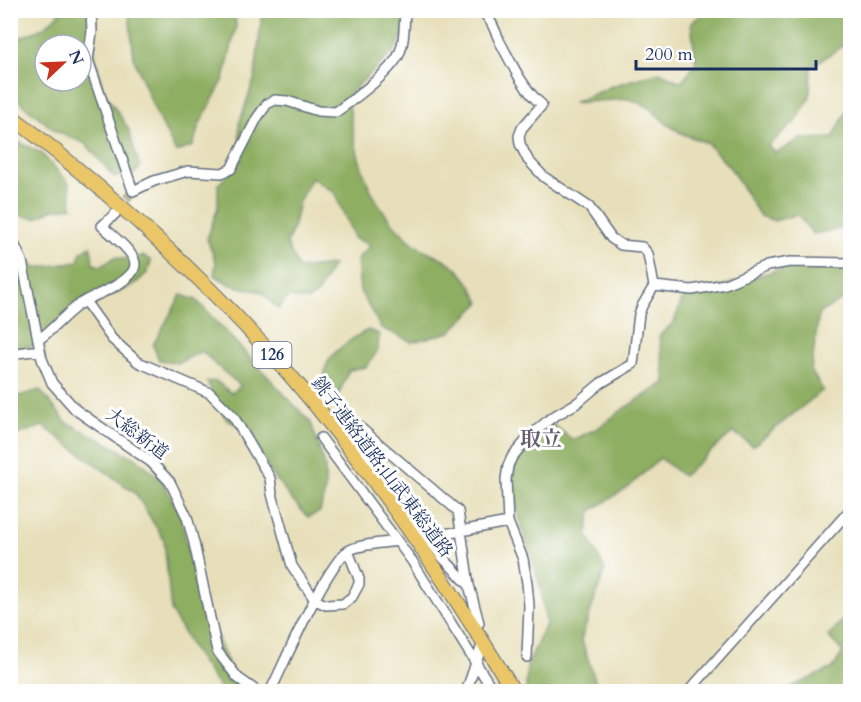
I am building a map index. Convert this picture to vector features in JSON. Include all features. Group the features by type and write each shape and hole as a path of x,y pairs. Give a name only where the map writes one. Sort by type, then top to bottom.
{"highway":[{"name":"銚子連絡道路;山武東総道路","path":"10,115 110,195 168,248 269,352 358,460 437,569 514,692"}],"street":[{"path":"91,10 92,32 88,60 133,191 154,180 188,171 222,173 231,169 257,118 267,104 275,100 287,101 318,111 336,112 397,58 401,45 405,10"},
{"path":"480,10 490,18 515,70 534,98 542,105 522,128 519,136 519,144 528,160 544,177 589,207 611,238 621,245 642,247 648,254 654,285 639,314 633,364 601,383 578,403 550,418 531,435 512,457 508,466 506,479 508,522 523,560 528,582 527,657"},
{"path":"38,340 49,333 72,308 115,286 128,277 135,267 134,257 102,226 115,214"},
{"name":"大総新道","path":"10,235 22,261 40,350 52,383 62,397 76,410 151,462 170,482 187,517 217,651 238,678 258,692"},
{"path":"654,285 692,290 726,284 767,266 790,261 850,263"},
{"path":"85,301 112,339 138,362 210,393 233,416 270,478 272,494 292,566 315,600 326,605 343,604 352,597 359,584 359,579 348,550"},
{"path":"10,354 40,350"},
{"path":"470,585 444,559 337,421 344,414 458,511 478,623"},
{"path":"321,438 412,561 477,661 494,692"},
{"path":"688,692 850,510"},
{"path":"429,537 508,522"},
{"path":"270,692 315,600 348,550 398,541"},
{"path":"466,692 484,646"}],"green space":[{"path":"133,10 235,11 236,27 224,79 199,125 193,146 176,152 156,113 134,59 129,14"},
{"path":"57,11 97,11 94,51 103,90 128,128 140,168 134,174 114,177 86,144 56,131 11,95 10,42 43,28 60,13"},
{"path":"262,11 410,11 411,20 394,51 348,95 359,157 373,194 383,211 413,243 456,268 470,285 480,303 450,332 412,342 381,328 360,291 357,259 371,245 355,239 334,192 312,178 299,201 287,244 299,269 333,265 317,294 308,300 288,297 278,309 262,292 231,285 214,275 216,262 207,239 218,207 218,185 241,160 239,124 255,77"},
{"path":"706,11 850,11 850,41 811,67 810,98 795,122 768,146 776,153 800,139 833,138 850,108 850,225 848,228 813,234 797,214 775,221 760,216 731,169 707,143 683,134 668,125 647,106 629,99 573,103 612,86 659,72 681,82 696,63 691,23"},
{"path":"10,138 41,153 69,183 72,207 51,210 37,218 14,215 10,208"},
{"path":"91,246 93,264 102,266 115,257 123,259 144,256 151,261 148,272 135,284 104,299 91,302 67,321 61,329 32,346 11,352 11,251 27,259 36,268 78,262 81,252"},
{"path":"850,263 850,295 819,313 811,371 823,390 753,446 733,432 683,476 660,458 630,486 591,511 587,534 605,570 581,639 599,691 526,691 527,666 546,624 540,585 511,486 514,467 525,447 551,423 573,440 598,428 623,409 665,383 659,336 674,322 683,297 792,266 819,269"},
{"path":"181,295 196,300 311,423 325,466 325,491 320,512 308,517 291,499 271,472 249,431 226,419 207,382 216,381 231,393 241,386 202,351 178,363 159,360 153,345"},
{"path":"368,330 379,334 378,350 366,367 349,370 337,398 331,401 325,375 330,359 342,347"},
{"path":"40,390 66,422 137,459 160,478 180,513 196,587 239,689 243,691 222,691 195,653 171,611 164,540 136,494 43,426 11,437 10,398"},
{"path":"850,618 850,691 782,691 833,668 843,652 828,636 843,620"}],"tunnel":[{"path":"118,209 133,191"}],"district":[{"name":"取立","path":"541,439"}]}
